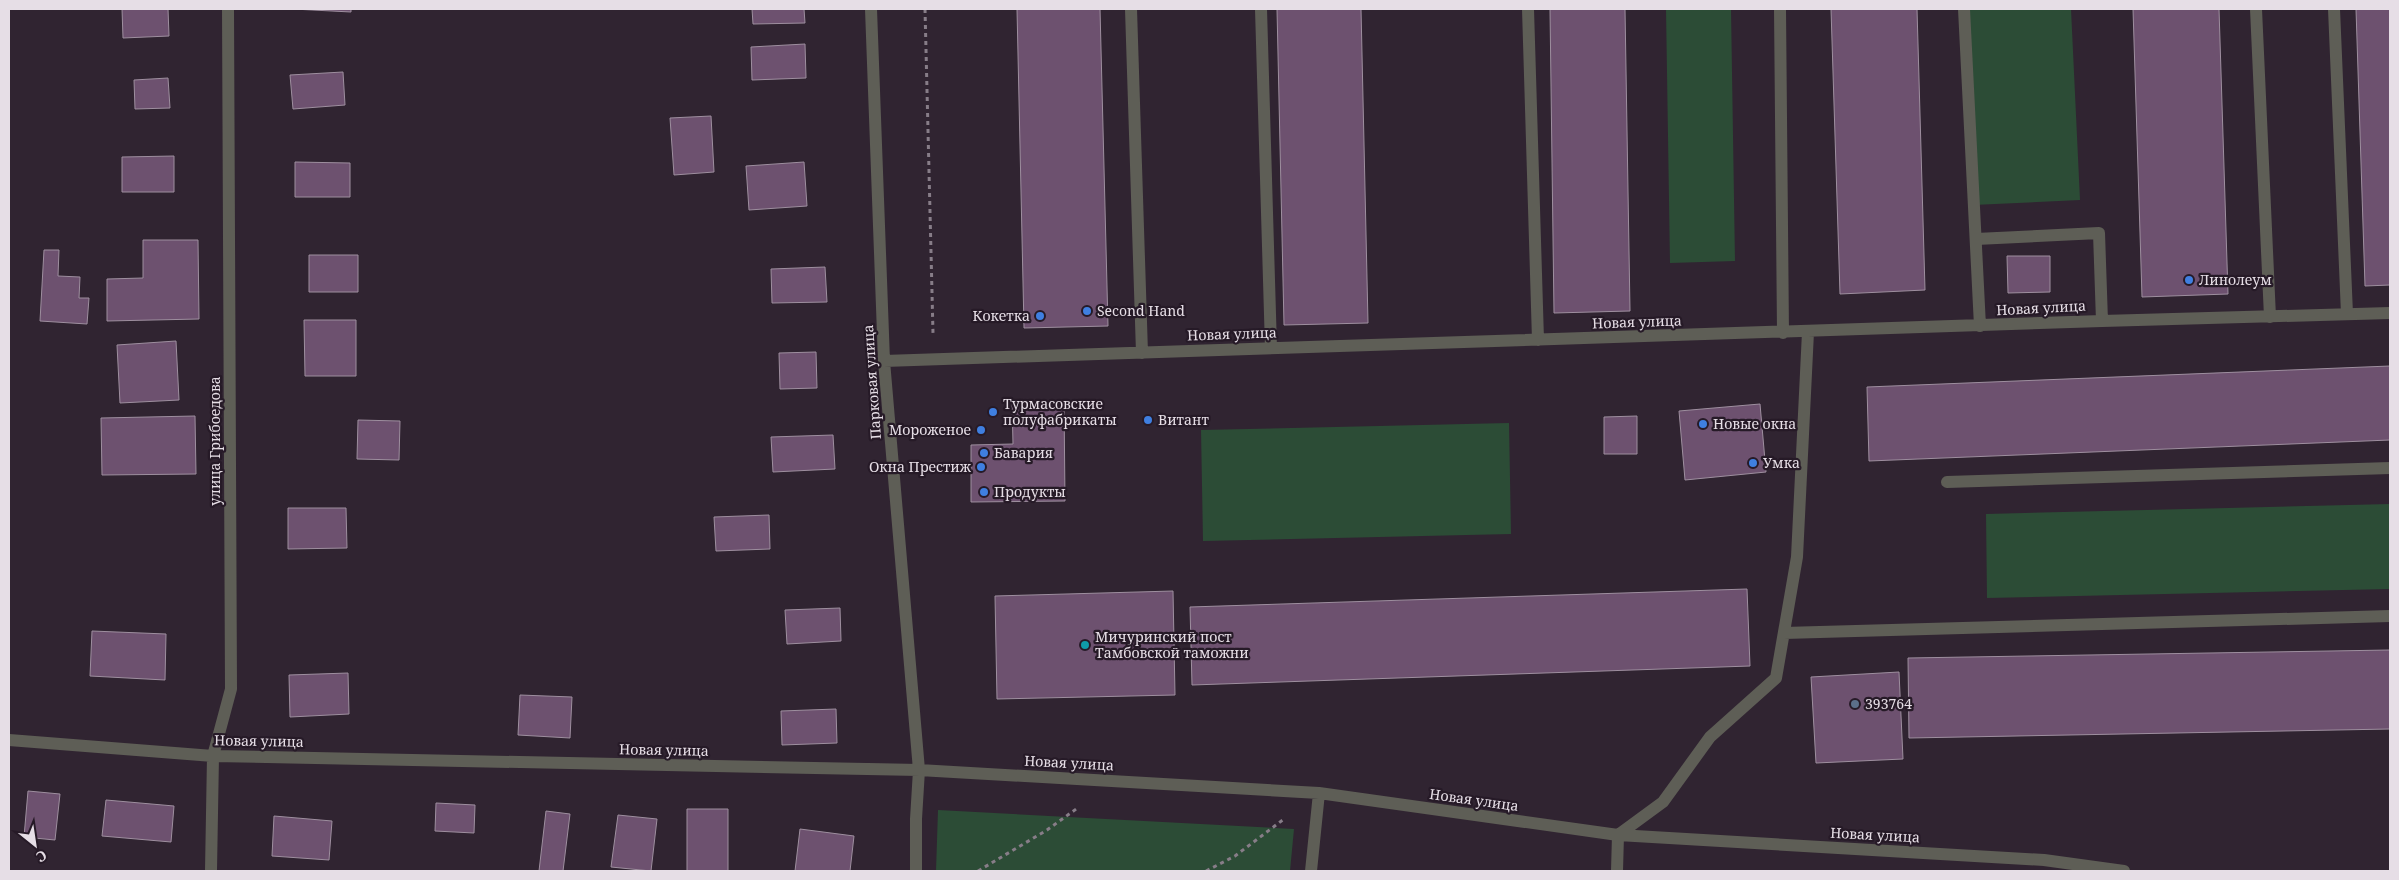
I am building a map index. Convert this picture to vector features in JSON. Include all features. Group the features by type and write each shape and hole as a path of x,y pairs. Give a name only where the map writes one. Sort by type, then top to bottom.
{"street":[{"name":"улица Грибоедова","path":"211,871 213,756 231,689 228,9"},
{"name":"Парковая улица","path":"871,9 884,361 919,770 916,819 916,871"},
{"path":"1131,9 1142,353"},
{"path":"1261,9 1272,348"},
{"path":"1528,9 1538,340"},
{"path":"1780,9 1783,333"},
{"path":"1964,9 1980,326"},
{"path":"2256,9 2270,317"},
{"path":"2334,9 2347,314"},
{"path":"1976,239 2099,233 2102,321"},
{"name":"Новая улица","path":"884,361 2390,313"},
{"path":"1617,871 1618,836 1663,802 1710,737 1776,678 1797,557 1808,332"},
{"path":"1947,482 2390,468"},
{"path":"1784,633 2390,616"},
{"name":"Новая улица","path":"9,740 213,756 919,770 1319,793 1618,836 2044,860 2124,871"},
{"path":"1311,871 1319,793"}],"path":[{"path":"925,9 933,360"},
{"path":"978,871 1047,830 1116,781"},
{"path":"1206,871 1235,856 1319,793"}],"green space":[{"path":"1666,9 1731,9 1735,261 1670,263"},
{"path":"1964,9 2071,9 2080,200 1973,205"},
{"path":"1509,423 1511,534 1203,541 1201,430"},
{"path":"2390,504 2390,589 1987,598 1986,514"},
{"path":"938,810 1294,829 1290,871 936,871"}],"building":[{"path":"122,9 168,9 169,36 123,38"},
{"path":"293,9 351,9 351,12"},
{"path":"752,9 804,9 805,23 753,24"},
{"path":"1017,9 1100,9 1108,326 1024,328"},
{"path":"1277,9 1361,9 1368,323 1284,325"},
{"path":"1550,9 1625,9 1630,311 1554,313"},
{"path":"1831,9 1917,9 1925,290 1840,294"},
{"path":"2133,9 2219,9 2228,294 2142,297"},
{"path":"2356,9 2390,9 2390,285 2365,286"},
{"path":"805,44 806,78 752,80 751,47"},
{"path":"343,72 345,105 293,109 290,75"},
{"path":"168,78 170,108 135,109 134,80"},
{"path":"711,116 714,172 674,175 670,118"},
{"path":"174,156 174,192 122,192 122,157"},
{"path":"295,162 350,163 350,197 295,197"},
{"path":"804,162 807,206 749,210 746,166"},
{"path":"143,240 198,240 199,319 107,321 107,279 143,278"},
{"path":"44,250 59,250 58,276 80,277 79,298 89,298 87,324 40,321"},
{"path":"309,255 358,255 358,292 309,292"},
{"path":"2007,256 2050,256 2050,292 2008,293"},
{"path":"825,267 827,302 772,303 771,269"},
{"path":"304,320 356,320 356,376 305,376"},
{"path":"176,341 179,400 120,403 117,345"},
{"path":"816,352 817,388 780,389 779,353"},
{"path":"2390,366 2390,440 1869,461 1867,387"},
{"path":"1064,401 1065,501 971,502 971,445 1013,444 1012,402"},
{"path":"1760,404 1766,472 1685,480 1679,411"},
{"path":"195,416 196,474 102,475 101,418"},
{"path":"1637,416 1637,454 1604,454 1604,417"},
{"path":"358,420 400,421 399,460 357,459"},
{"path":"833,435 835,469 773,472 771,437"},
{"path":"288,508 346,508 347,548 288,549"},
{"path":"769,515 770,549 716,551 714,517"},
{"path":"1747,589 1750,666 1192,685 1190,607"},
{"name":"Мичуринский пост Тамбовской таможни","path":"1173,591 1175,695 997,699 995,596"},
{"path":"840,608 841,641 787,644 785,610"},
{"path":"92,631 166,634 165,680 90,676"},
{"path":"2390,650 2390,729 1909,738 1908,658"},
{"path":"1899,672 1903,759 1816,763 1811,677"},
{"path":"348,673 349,714 290,717 289,675"},
{"path":"520,695 572,697 570,738 518,735"},
{"path":"836,709 837,743 782,745 781,711"},
{"path":"28,791 60,794 55,840 24,837"},
{"path":"106,800 174,806 171,842 102,836"},
{"path":"436,803 475,805 474,833 435,831"},
{"path":"687,809 728,809 728,871 687,871"},
{"path":"546,811 570,814 563,871 539,871"},
{"path":"618,815 657,819 651,871 611,867"},
{"path":"274,816 332,821 329,860 272,856"},
{"path":"800,829 854,836 850,871 795,871"}],"place":[{"name":"Линолеум","path":"2189,280"},
{"name":"Second Hand","path":"1087,311"},
{"name":"Кокетка","path":"1040,316"},
{"name":"Турмасовские полуфабрикаты","path":"993,412"},
{"name":"Витант","path":"1148,420"},
{"name":"Новые окна","path":"1703,424"},
{"name":"Мороженое","path":"981,430"},
{"name":"Бавария","path":"984,453"},
{"name":"Умка","path":"1753,463"},
{"name":"Окна Престиж","path":"981,467"},
{"name":"Продукты","path":"984,492"},
{"name":"Мичуринский пост Тамбовской таможни","path":"1085,645"},
{"name":"393764","path":"1855,704"}]}
